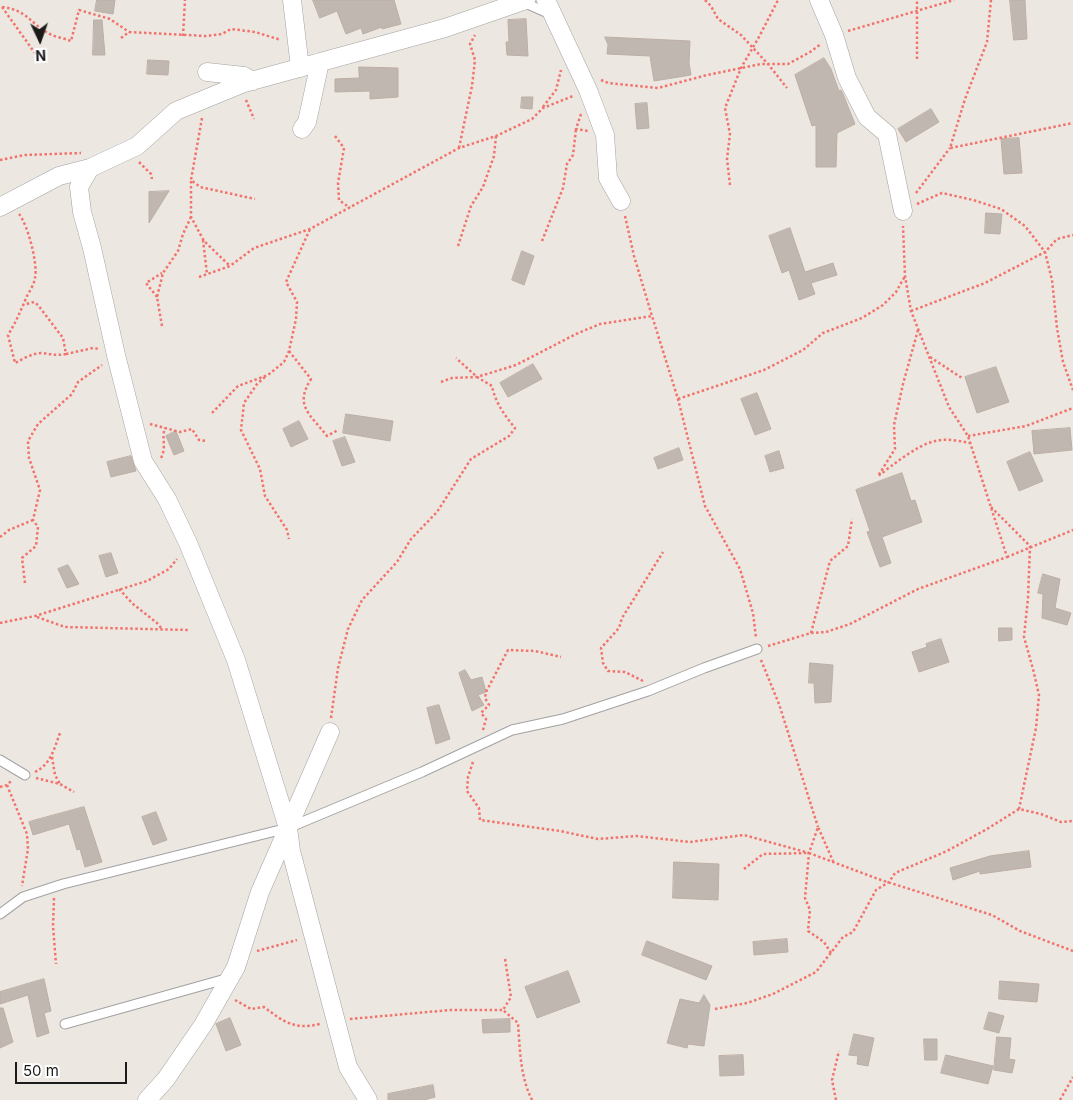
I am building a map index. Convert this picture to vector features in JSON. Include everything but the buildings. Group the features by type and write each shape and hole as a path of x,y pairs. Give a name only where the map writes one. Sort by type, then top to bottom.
{"street":[{"path":"292,0 292,70"},
{"path":"5,204 96,158 137,146 176,111 246,83 445,28 524,0"},
{"path":"819,0 834,35 847,78 866,116 887,134 903,211"},
{"path":"550,5 569,67 588,90 605,135 608,178 621,201"},
{"path":"292,46 292,70"},
{"path":"302,130 307,122 320,62"},
{"path":"206,72 244,76 246,83"},
{"path":"96,158 79,187 82,212 115,354 143,460 167,499 188,543 236,660 288,828 290,851 348,1067 368,1100"},
{"path":"147,1100 166,1079 198,1032 230,978 260,892 330,732"}],"lane":[{"path":"524,0 550,5"},
{"path":"0,914 23,898 51,888 288,828 422,772 512,730 564,720 648,691 757,649"},
{"path":"0,760 25,775"},
{"path":"65,1024 230,978"}],"path":[{"path":"183,36 185,0"},
{"path":"705,0 712,6 718,19 741,36 768,64 787,88"},
{"path":"730,186 727,159 730,134 725,108 741,68 778,0"},
{"path":"917,0 917,59"},
{"path":"199,277 230,266 254,248 310,229 459,148 496,136 532,119 556,90 569,67 608,83 658,88 741,68 768,64 788,64 810,52 834,35 954,0"},
{"path":"990,0 987,42 965,99 950,148 903,211 904,276 911,311 949,407 968,436 1007,557"},
{"path":"37,56 2,7 13,8 27,16 48,33 71,41 79,10 110,19 129,32 206,36 222,34 231,29 274,37 292,46"},
{"path":"459,148 472,86 475,60 470,44 489,13"},
{"path":"121,38 129,32"},
{"path":"246,83 254,119"},
{"path":"543,108 588,90"},
{"path":"162,326 157,297 163,273 178,251 191,217 191,180 205,100"},
{"path":"950,148 1073,122"},
{"path":"542,241 562,188 567,164 573,155 576,129"},
{"path":"335,136 344,148 338,183 339,200 350,208"},
{"path":"458,246 471,206 483,186 494,156 496,136"},
{"path":"128,150 151,174 152,178"},
{"path":"0,160 25,155 96,158"},
{"path":"191,180 200,187 255,199"},
{"path":"903,211 942,194 973,200 1001,209 1025,226 1045,252 1052,280 1063,362 1073,390"},
{"path":"621,201 634,256 678,399 705,506 740,569 753,613 757,649 779,704 818,827 833,861"},
{"path":"5,204 23,220 34,259 36,278 8,335 11,354 15,363 31,355 41,353 57,356 93,348 115,354"},
{"path":"191,217 202,238 230,266"},
{"path":"290,539 287,530 265,496 260,469 241,430 244,402 257,384 284,362 289,350 296,319 297,302 286,282 310,229"},
{"path":"911,311 985,283 1045,252 1057,239 1073,235"},
{"path":"202,238 207,274"},
{"path":"157,297 146,283 163,273"},
{"path":"678,399 764,370 803,350 823,333 862,318 883,305 896,292 904,276"},
{"path":"23,305 34,302 38,305 63,338 66,354"},
{"path":"441,382 452,378 477,377 516,365 576,334 600,324 652,316"},
{"path":"918,329 894,425 895,449 878,476 910,453 934,441 951,440 970,443"},
{"path":"289,350 311,379 304,391 303,400 306,409 327,436 338,430"},
{"path":"25,583 22,558 36,546 38,527 33,520 40,490 29,458 28,441 38,424 72,394 78,382 115,354"},
{"path":"929,356 962,378"},
{"path":"330,732 338,668 348,629 362,600 397,562 411,538 437,512 471,459 509,436 515,428 507,419 494,396 492,386 477,377 456,358"},
{"path":"212,413 238,386 268,374"},
{"path":"968,436 1026,426 1073,408"},
{"path":"132,417 180,432 192,429 199,440 207,440"},
{"path":"146,466 162,457 165,445 163,434 166,428"},
{"path":"990,506 1030,546 1024,638 1034,669 1039,695 1036,728 1018,809"},
{"path":"811,633 830,561 848,546 852,519"},
{"path":"0,537 9,530 33,520"},
{"path":"757,649 850,624 918,589 1007,557 1073,530"},
{"path":"0,623 35,616 147,581 169,569 188,543"},
{"path":"648,691 644,682 625,672 608,671 603,663 601,648 619,628 622,618 663,552"},
{"path":"119,589 162,629"},
{"path":"35,616 65,627 188,630"},
{"path":"562,657 508,650 486,692 485,698 489,705 481,713 486,719 468,777 466,790 479,808 480,820 560,831 598,839 636,836 690,842 744,835 809,853 889,882 992,915 1020,931 1073,951"},
{"path":"0,787 8,785 10,781 37,772 47,764 52,756 60,733"},
{"path":"52,756 55,775 60,784"},
{"path":"25,775 60,784 74,792"},
{"path":"8,785 27,834 28,849 21,890 23,898"},
{"path":"715,1009 747,1003 773,994 816,972 843,937 853,932 876,890 889,882 895,873 947,851 1018,809 1041,814 1061,822 1073,821"},
{"path":"818,827 809,853 805,898 810,910 808,931 824,942 831,953"},
{"path":"744,869 763,854 809,853"},
{"path":"51,888 55,892 53,926 56,964"},
{"path":"313,935 251,953 230,978 236,1002 251,1009 264,1007 285,1023 306,1028 335,1021 450,1010 504,1010 518,1023 522,1068 526,1087 532,1100"},
{"path":"504,1010 511,997 505,959"},
{"path":"836,1100 832,1080 839,1050"},
{"path":"1060,1100 1073,1078"}]}
